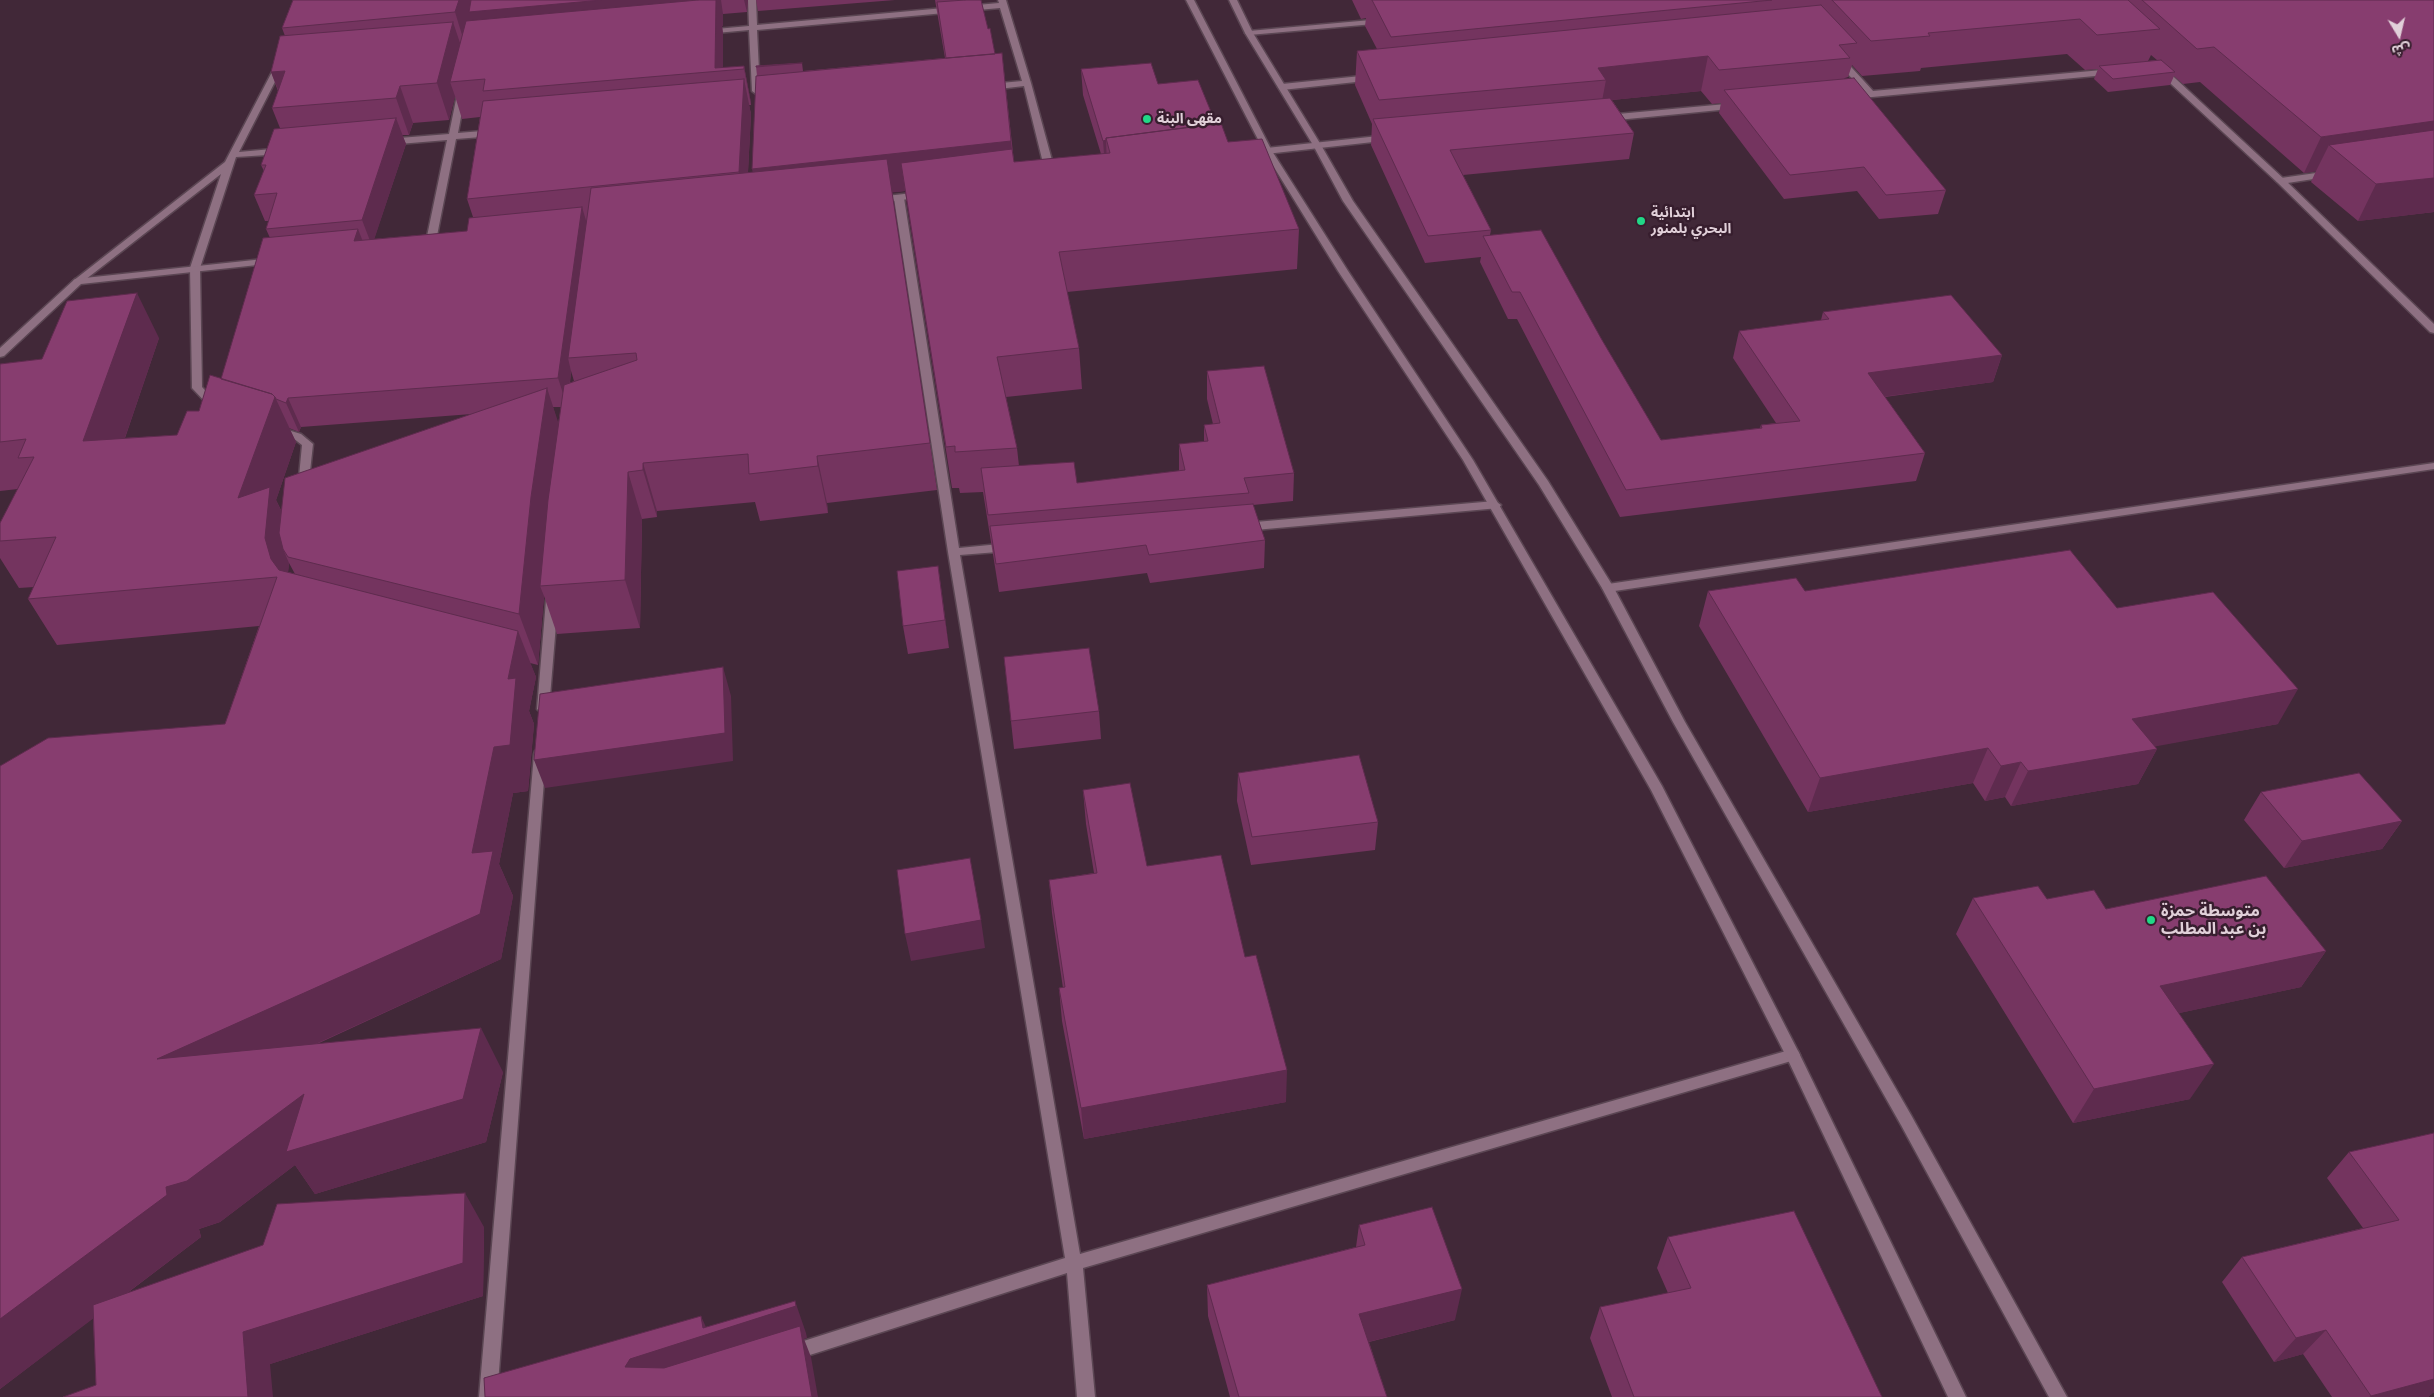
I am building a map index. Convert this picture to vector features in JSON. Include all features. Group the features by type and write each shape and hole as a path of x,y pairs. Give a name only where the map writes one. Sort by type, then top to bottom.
{"street":[{"path":"752,0 756,100"},
{"path":"1190,0 1268,151 1496,505 1657,789 1793,1055 1957,1397"},
{"path":"1233,0 1249,33 1317,145 1348,201 1544,484 1608,588 1679,722 1901,1111 2058,1397"},
{"path":"696,33 1003,2 1027,83 1052,179"},
{"path":"1249,33 1387,20"},
{"path":"224,411 211,404 197,388 195,268 231,159 277,70 281,53"},
{"path":"1834,54 1871,94"},
{"path":"2153,66 2281,180 2434,330"},
{"path":"277,70 286,69"},
{"path":"1842,96 2119,72"},
{"path":"1282,87 1381,77"},
{"path":"430,246 464,82"},
{"path":"979,88 1027,83"},
{"path":"1594,119 1743,106"},
{"path":"382,143 501,132"},
{"path":"1249,153 1396,138"},
{"path":"0,354 78,281 231,159 292,150"},
{"path":"2281,180 2338,172"},
{"path":"870,201 928,195"},
{"path":"899,198 954,552 1074,1263 1086,1397"},
{"path":"78,281 283,260"},
{"path":"265,426 297,436 308,444 303,499"},
{"path":"1608,588 2434,466"},
{"path":"1230,528 1496,505"},
{"path":"954,552 1022,546"},
{"path":"542,723 542,672 553,586"},
{"path":"488,1397 541,742"},
{"path":"774,1358 1074,1263 1793,1055"}],"building":[{"path":"293,0 459,0 455,12 282,28"},
{"path":"471,0 602,0 469,12"},
{"path":"698,0 716,0 715,68 744,66 744,69 483,91 485,79 450,82 466,21"},
{"path":"981,0 988,29 990,28 995,54 946,58 937,2"},
{"path":"1372,0 1772,0 1391,37"},
{"path":"1832,0 2128,0 2160,29 2097,35 2080,19 1928,33 1930,36 1871,41"},
{"path":"2142,0 2434,0 2434,121 2321,137 2214,47 2197,49"},
{"path":"1821,5 1857,43 1839,45 1850,58 1719,70 1708,56 1598,68 1606,80 1379,100 1357,51"},
{"path":"453,22 437,83 400,86 396,98 272,108 285,71 271,72 280,36"},
{"path":"1002,53 1011,141 752,169 756,76"},
{"path":"2161,60 2175,72 2113,79 2099,66"},
{"path":"802,63 756,67 756,66"},
{"path":"1151,63 1158,84 1198,80 1216,124 1106,138 1103,141 1081,69"},
{"path":"1854,78 1946,190 1886,195 1864,167 1790,175 1724,90"},
{"path":"744,79 739,172 467,199 483,101"},
{"path":"1610,98 1634,133 1450,150 1491,230 1428,236 1373,119"},
{"path":"396,118 362,220 266,229 277,193 254,195 266,165 261,165 274,129"},
{"path":"1221,123 1228,142 1262,139 1299,229 1059,252 1079,348 997,357 1017,448 955,452 955,446 946,447 901,163 1012,149 1014,162 1110,153 1106,138"},
{"path":"2434,130 2434,178 2376,184 2329,145"},
{"path":"887,159 930,443 817,456 818,466 749,474 748,454 643,463 643,470 628,472 625,580 540,586 548,500 564,385 637,360 636,353 568,358 591,188"},
{"path":"582,207 558,378 288,398 286,403 276,399 272,394 221,379 263,238 358,229 354,241 467,231 469,218"},
{"path":"1541,230 1602,340 1661,440 1762,428 1761,425 1800,421 1739,331 1829,319 1823,312 1951,295 2002,355 1868,373 1925,453 1626,490 1520,292 1512,292 1483,236"},
{"path":"137,293 83,441 177,435 187,411 199,411 210,375 272,394 275,397 238,498 270,487 265,538 271,559 279,570 518,631 508,679 516,678 510,745 494,747 472,853 493,851 480,914 157,1059 481,1028 463,1099 286,1152 304,1094 187,1181 166,1187 167,1195 0,1319 0,766 48,738 225,724 277,577 28,599 56,537 0,541 0,523 34,457 18,458 26,439 0,442 0,364 42,359 67,301"},
{"path":"1264,366 1294,473 1244,478 1249,493 988,515 981,468 1074,462 1077,483 1185,470 1179,444 1208,441 1204,425 1220,423 1207,371"},
{"path":"547,388 531,497 519,614 288,557 283,549 279,533 285,478"},
{"path":"1253,504 1265,540 1149,555 1146,545 996,564 990,526"},
{"path":"2070,550 2117,608 2213,592 2298,689 2132,719 2157,749 2028,771 2021,762 2001,766 1988,748 1820,778 1708,591 1796,578 1805,591"},
{"path":"938,566 945,620 903,626 897,571"},
{"path":"1089,648 1099,711 1011,721 1004,657"},
{"path":"723,667 725,733 534,760 540,694"},
{"path":"1359,755 1378,822 1252,837 1238,773"},
{"path":"2359,773 2402,821 2302,841 2261,792"},
{"path":"1130,783 1147,866 1221,855 1245,957 1256,955 1287,1070 1081,1108 1059,988 1065,987 1049,880 1097,873 1083,790"},
{"path":"970,858 981,920 905,934 897,870"},
{"path":"2266,876 2326,951 2160,986 2214,1064 2094,1089 1973,898 2038,886 2047,899 2094,890 2106,909"},
{"path":"2434,1133 2434,1379 2371,1396 2326,1330 2296,1338 2242,1257 2399,1220 2349,1152"},
{"path":"465,1193 463,1263 243,1332 248,1397 63,1397 96,1385 93,1305 263,1245 277,1204"},
{"path":"1432,1207 1462,1289 1359,1314 1387,1397 1239,1397 1207,1285 1365,1245 1359,1225"},
{"path":"1794,1211 1882,1397 1634,1397 1600,1307 1691,1288 1668,1237"},
{"path":"795,1301 796,1306 630,1359 625,1367 664,1368 800,1326 812,1397 485,1397 484,1378 701,1316 703,1328"}],"place":[{"name":"مقهى البنة","path":"1147,119"},
{"name":"ابتدائية البحري بلمنور","path":"1641,221"},
{"name":"متوسطة حمزة بن عبد المطلب","path":"2151,920"}]}
